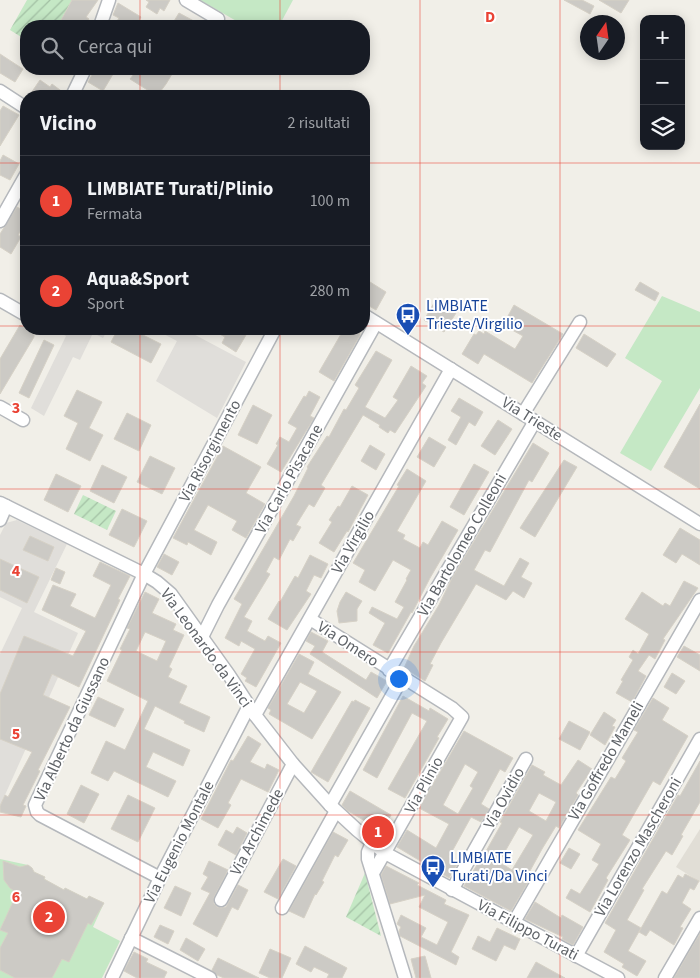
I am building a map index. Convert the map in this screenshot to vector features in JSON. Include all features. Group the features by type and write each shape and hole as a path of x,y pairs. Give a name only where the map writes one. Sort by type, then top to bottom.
{"street":[{"path":"102,20 109,0"},
{"path":"186,0 218,19"},
{"path":"75,90 82,75"},
{"path":"0,91 20,104"},
{"path":"0,221 4,204 20,183"},
{"path":"0,300 20,312"},
{"name":"Via Trieste","path":"370,319 700,524"},
{"path":"523,414 580,322"},
{"name":"Via Carlo Pisacane","path":"370,334 376,323"},
{"name":"Via Risorgimento","path":"144,574 272,335"},
{"name":"Via Carlo Pisacane","path":"202,636 369,335"},
{"name":"Via Virgilio","path":"252,711 310,619 451,369"},
{"path":"0,407 23,420"},
{"name":"Via Bartolomeo Colleoni","path":"389,670 535,421"},
{"path":"0,520 3,505"},
{"name":"Via Leonardo da Vinci","path":"3,505 144,574 171,594 202,636 252,711 293,764 333,808 385,853"},
{"name":"Via Alberto da Giussano","path":"144,574 35,805 40,815 160,878"},
{"name":"Via Goffredo Mameli","path":"514,922 700,600"},
{"name":"Via Omero","path":"310,619 452,708 462,718"},
{"path":"282,908 402,678"},
{"name":"Via Eugenio Montale","path":"112,978 160,878 252,711"},
{"name":"Via Plinio","path":"385,853 462,718"},
{"name":"Via Lorenzo Mascheroni","path":"576,956 700,739"},
{"name":"Via Ovidio","path":"452,890 526,759"},
{"name":"Via Archimede","path":"221,900 293,764"},
{"path":"372,843 368,854 405,978"},
{"path":"373,873 385,853"},
{"name":"Via Filippo Turati","path":"385,853 618,978"},
{"path":"665,978 700,918"},
{"path":"131,938 210,978"}],"shaded area":[{"path":"64,335 92,335 80,360 73,357 44,416 31,408 66,336"},
{"path":"166,335 195,335 246,362 217,418 156,381 177,341"},
{"path":"17,520 67,544 34,612 78,633 0,806 0,654 22,608 0,597 0,535 6,523"},
{"path":"700,829 700,882 676,867"}],"green space":[{"path":"27,0 72,0 69,5 75,9 72,17 64,14 61,20 20,20 20,36 10,30"},
{"path":"200,0 293,0 282,20 235,20"},
{"path":"662,296 700,312 700,388 651,471 620,453 662,381 625,358"},
{"path":"83,495 116,511 107,530 74,514"},
{"path":"0,859 28,865 34,872 45,877 44,879 64,890 65,888 87,899 89,896 104,903 93,927 120,941 102,978 0,978"},
{"path":"365,873 381,936 346,917"}],"building":[{"path":"72,0 98,0 86,17 88,20 61,20"},
{"path":"146,0 170,0 164,11 160,8 157,14 146,7 149,2"},
{"path":"564,0 582,0 594,6 590,14"},
{"path":"599,0 629,0 621,13"},
{"path":"118,3 141,17 139,20 118,20 119,18 113,15"},
{"path":"179,13 192,20 175,20"},
{"path":"0,54 20,67 20,74 15,82 0,73"},
{"path":"92,75 112,75 104,90 88,82"},
{"path":"133,75 171,75 162,90 147,90 130,79"},
{"path":"40,80 50,87 52,84 60,90 33,90"},
{"path":"3,106 19,115 0,146 0,111"},
{"path":"3,155 19,164 10,180 0,175 0,161"},
{"path":"17,207 20,209 20,232 18,235 20,239 11,254 0,247 0,234"},
{"path":"370,282 386,292 376,310 370,306"},
{"path":"640,282 659,293 655,301 635,290"},
{"path":"437,298 447,304 450,299 458,304 454,312 456,313 444,332 424,320"},
{"path":"514,305 563,334 532,383 484,354 478,364 462,354 474,334 476,335 479,331 484,334 485,331 515,349 523,336 503,325"},
{"path":"20,325 20,335 34,335 0,394 0,359"},
{"path":"584,334 616,354 607,367 576,348"},
{"path":"115,335 143,335 161,344 151,363 111,342"},
{"path":"222,335 246,335 236,352 222,343 225,337"},
{"path":"341,335 360,335 334,381 319,372"},
{"path":"44,340 54,345 29,398 19,393"},
{"path":"376,351 392,360 365,407 385,418 398,400 393,397 411,366 427,376 422,383 426,386 395,433 390,430 388,433 379,427 380,425 363,415 321,485 325,488 314,507 309,504 296,525 301,527 293,541 290,539 279,560 274,557 266,572 270,574 244,617 252,621 247,631 265,641 268,636 281,643 256,687 245,681 247,678 241,674 255,649 241,641 239,646 225,638 242,604 234,599 294,496 307,467 327,436 329,437 344,409 346,410 359,388 355,385"},
{"path":"77,390 102,402 89,428 103,435 90,461 66,449 78,423 64,416"},
{"path":"309,391 320,397 310,416 314,418 281,472 267,464 278,445 276,444 280,437 289,442 297,428 288,423"},
{"path":"459,398 483,412 475,426 469,422 456,445 448,440 461,417 451,411"},
{"path":"700,404 700,489 664,467"},
{"path":"253,405 272,415 257,444 238,435"},
{"path":"127,413 151,425 139,451 114,439"},
{"path":"498,420 512,429 495,455 481,446"},
{"path":"429,437 446,447 434,467 417,457"},
{"path":"533,443 549,453 532,482 529,480 490,552 485,550 474,570 504,586 520,558 529,563 521,577 532,583 524,598 513,591 506,600 476,584 441,643 430,664 433,665 425,681 404,668 414,646 439,605 452,578"},
{"path":"370,445 385,454 376,470 361,461"},
{"path":"223,446 261,467 246,493 265,504 246,538 232,530 237,521 208,505 194,530 217,542 211,555 188,542 187,545 173,538"},
{"path":"150,456 175,468 162,494 137,482"},
{"path":"564,460 577,467 535,537 520,528"},
{"path":"474,464 489,472 464,515 450,507"},
{"path":"102,465 127,477 114,503 90,491"},
{"path":"407,469 426,481 397,531 405,535 403,539 420,548 423,542 428,545 442,521 458,530 388,653 373,645 385,623 369,613 372,607 397,619 404,607 395,602 411,570 393,560 375,591 359,582 365,570 353,563 399,486 397,485"},
{"path":"56,474 81,486 68,512 44,500"},
{"path":"352,486 368,495 348,532 334,552 319,543 332,522 329,520 338,506 340,507"},
{"path":"122,509 147,521 134,547 109,535"},
{"path":"680,528 700,540 700,565 682,554 676,563 663,555"},
{"path":"30,536 54,547 48,561 23,550"},
{"path":"164,554 179,562 172,575 157,567"},
{"path":"310,555 328,564 321,578 314,575 306,591 311,594 287,630 268,619 295,576 298,578"},
{"path":"0,559 39,577 27,603 0,590"},
{"path":"100,562 130,576 79,687 52,674 43,695 70,707 38,770 40,771 23,805 26,806 21,817 0,812 0,806 5,795 8,797 32,752 0,739 0,694 24,636 73,656 86,631 42,610 53,585 76,594 70,606 95,618 111,585 93,576"},
{"path":"56,568 65,572 60,584 51,580"},
{"path":"684,581 698,588 663,639 665,640 655,659 649,655 638,671 646,676 632,702 616,693 623,681 621,680 633,660 629,657 633,650 638,654 649,634 625,619 642,592 663,606 665,603 670,606"},
{"path":"145,592 159,599 152,613 176,624 173,630 184,635 169,667 172,669 168,677 187,686 179,703 210,717 204,732 155,706 144,729 190,750 183,766 153,752 146,767 176,781 168,797 114,771 108,781 91,773 106,741 125,750 148,701 107,681 130,629 127,628","holes":["145,632 166,641 157,661 136,651"]},
{"path":"346,592 362,601 357,609 357,621 339,623 337,611"},
{"path":"311,632 328,641 322,652 366,680 371,672 387,681 377,698 310,654 315,646 306,641"},
{"path":"684,646 700,655 700,671 677,657"},
{"path":"299,654 314,662 308,674 341,692 312,739 269,714 271,710 268,708","holes":["300,682 317,691 304,713 287,704"]},
{"path":"672,673 685,681 676,694 664,687"},
{"path":"403,696 429,711 430,708 448,719 405,798 388,789 427,721 412,713 377,778 363,770"},
{"path":"98,697 124,709 115,727 89,715"},
{"path":"653,698 669,708 662,720 688,736 660,785 653,781 622,835 630,840 606,878 608,880 590,912 566,898 571,889 580,894 599,864 592,860 601,844 578,830 611,777 615,779 626,761 622,758 638,732 634,730"},
{"path":"355,700 370,708 328,782 311,772 352,701 354,702"},
{"path":"604,712 616,720 612,726 615,727 605,745 590,735"},
{"path":"569,721 590,732 580,750 559,739"},
{"path":"464,731 513,758 505,772 500,769 481,804 489,809 481,822 471,817 449,857 458,863 449,878 397,847 407,830 436,848 449,824 419,808","holes":["465,764 478,772 470,786 473,788 458,814 443,805"]},
{"path":"248,736 261,744 250,762 265,769 267,764 279,770 268,792 241,779 228,803 231,805 218,828 201,819 231,760 233,761"},
{"path":"578,760 592,769 576,793 578,795 559,828 556,826 542,849 525,880 528,882 511,911 464,886 502,823 500,822 532,765 545,772 543,775 561,785","holes":["539,793 556,802 546,821 529,811","519,827 533,835 512,870 499,862"]},
{"path":"700,761 700,802 672,855 666,851 642,889 644,890 627,920 641,928 628,951 646,961 637,976 622,967 624,964 604,952 616,930 605,923 678,795 680,796"},
{"path":"81,785 99,794 84,823 67,814"},
{"path":"350,791 391,815 382,831 348,811 342,805"},
{"path":"128,795 155,808 138,842 111,829"},
{"path":"237,827 247,833 236,855 218,845 226,830 233,834"},
{"path":"333,832 348,840 338,857 335,855 322,881 324,882 315,894 304,918 289,911"},
{"path":"569,848 580,854 571,869 560,863"},
{"path":"283,859 296,866 278,899 264,892"},
{"path":"3,861 20,867 28,865 34,872 45,877 44,879 64,890 65,888 87,899 89,896 104,903 91,925 88,923 69,962 62,959 52,978 15,978 0,970 0,948 8,933 0,930 17,893 4,880"},
{"path":"209,861 228,870 214,897 214,904 217,907 226,907 238,885 248,890 238,910 232,907 217,937 193,924 210,893 201,889 208,877 203,874"},
{"path":"386,866 446,900 444,904 469,915 451,952 459,957 456,965 400,936 399,931 401,927 397,924 401,915 426,928 421,937 437,945 448,922 419,907 425,895 390,904 381,875"},
{"path":"685,874 699,881 694,890 690,888 682,903 691,909 680,927 683,928 674,945 650,930 646,936 639,932 662,891 667,894 678,875 683,878"},
{"path":"175,886 191,893 181,916 164,908"},
{"path":"535,902 561,918 562,915 583,927 573,945 562,939 563,937 525,919"},
{"path":"160,925 174,931 168,944 154,937"},
{"path":"497,928 520,939 515,950 504,945 496,961 472,949 478,936 490,942"},
{"path":"700,934 700,978 674,978 693,945"},
{"path":"186,938 205,949 198,961 180,950"},
{"path":"305,946 347,968 342,978 327,978 329,974 314,967 311,972 296,964"},
{"path":"270,949 291,958 282,978 270,978 259,973"},
{"path":"134,952 148,959 146,962 167,972 164,978 137,978 124,971"},
{"path":"425,956 431,978 416,978 411,959"},
{"path":"218,958 259,978 224,978 217,975 212,970"},
{"path":"536,962 565,978 527,978"}],"place":[{"name":"LIMBIATE Trieste/Virgilio","path":"408,336"},
{"name":"LIMBIATE Turati/Plinio","path":"378,832"},
{"name":"LIMBIATE Turati/Da Vinci","path":"433,888"},
{"name":"Aqua&Sport","path":"49,917"}]}
